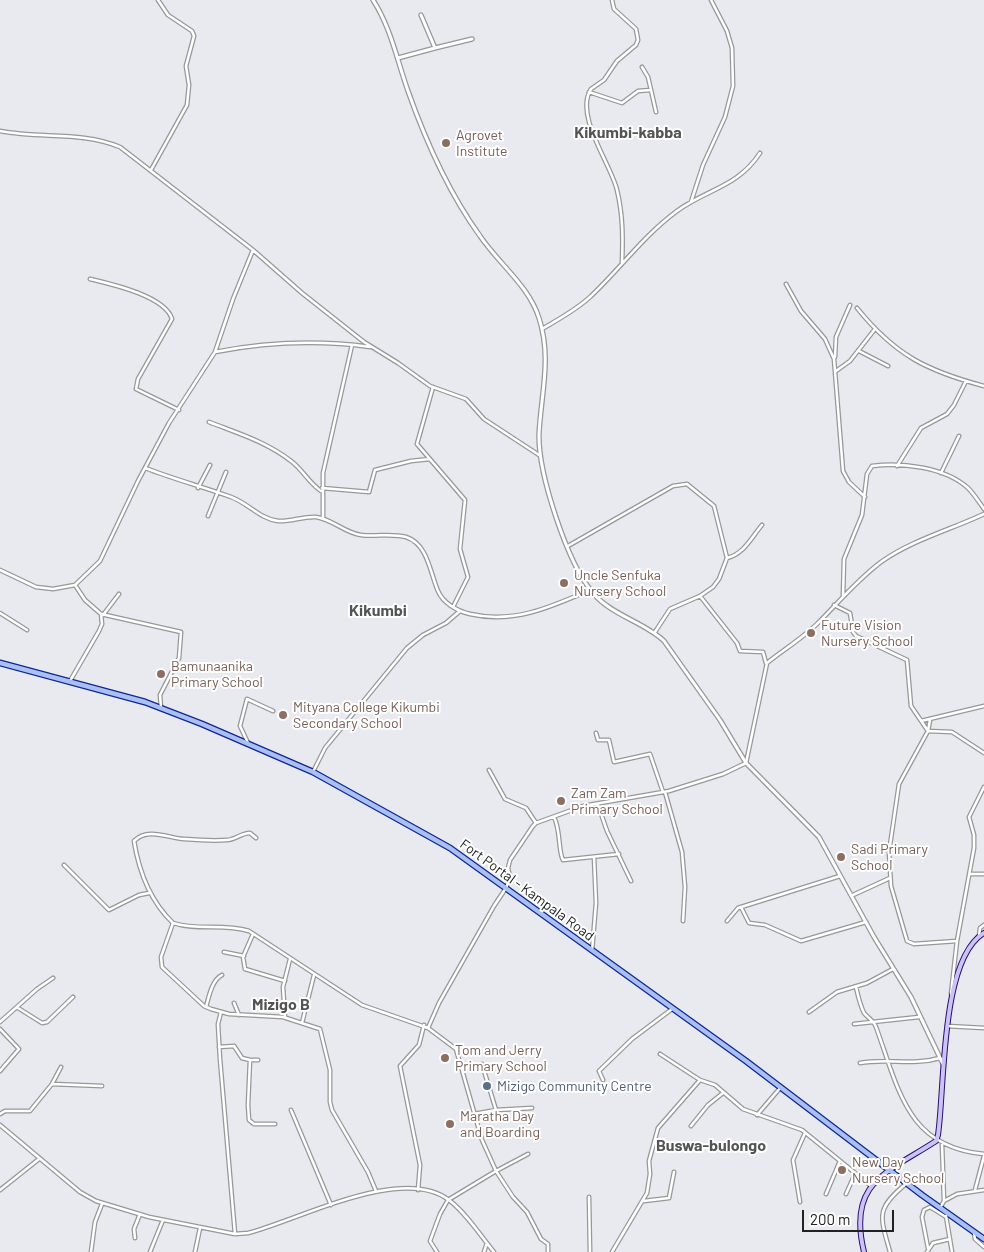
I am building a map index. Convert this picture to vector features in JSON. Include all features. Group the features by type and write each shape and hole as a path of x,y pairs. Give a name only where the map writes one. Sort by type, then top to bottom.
{"main road":[{"name":"Fort Portal - Kampala Road","path":"0,663 70,681 161,709 248,743 313,772 450,848 781,1087 940,1208 946,1215 984,1239"},
{"path":"864,1252 859,1220 872,1186 888,1169 936,1141 939,1129 951,995 967,954 979,936 984,933"}],"street":[{"path":"151,170 187,105 189,84 186,66 194,36 192,31 168,15 158,0"},
{"path":"373,0 385,22 418,118 453,192 481,238 529,298 542,329 546,345 547,362 539,455 543,476 568,546 590,590 633,623 655,632 664,641 720,720 746,763 819,837 840,876 853,895 866,922 911,997 944,1066"},
{"path":"612,0 614,9 636,29 638,40 636,45 617,60 604,80 589,92 587,108 593,136 617,188 622,213 622,263"},
{"path":"691,202 703,165 725,117 733,86 732,48 727,31 710,0"},
{"path":"421,15 435,48"},
{"path":"398,58 472,39"},
{"path":"642,67 648,77 656,112"},
{"path":"589,92 622,103 638,91 651,90"},
{"path":"0,132 30,136 94,138 120,147 253,250 302,294 373,348 433,387 466,399 484,419 539,455"},
{"path":"542,329 569,314 589,299 649,233 691,202 738,178 746,172 760,153"},
{"path":"0,570 41,588 53,589 75,585 90,573 100,561 145,468 215,352 233,298 253,250"},
{"path":"90,279 124,287 154,301 170,315 172,319 138,379 136,389 179,410"},
{"path":"786,284 801,311 825,339 834,358"},
{"path":"850,305 836,336 834,358 836,371 834,376 838,389 838,420 843,471 849,482 865,497"},
{"path":"857,308 875,329 906,356 934,371 984,386"},
{"path":"836,371 850,361 875,329"},
{"path":"215,352 257,345 298,343 352,345 373,348"},
{"path":"323,518 322,490 327,450 352,345"},
{"path":"859,351 888,366"},
{"path":"897,466 921,428 947,414 966,381"},
{"path":"433,387 416,442 465,500 460,549 468,577 453,607"},
{"path":"209,422 249,437 278,452 291,460 314,486 322,490 369,492 375,470 410,461 430,459"},
{"path":"941,473 959,436"},
{"path":"198,488 210,465"},
{"path":"842,596 844,559 862,515 867,474 872,466 917,467 941,473 967,487 984,509"},
{"path":"145,468 198,488 232,497 259,513 278,521 308,517 323,518 362,535 398,535 414,541 424,552 438,592 453,607 460,611 483,617 515,616 552,606 590,590"},
{"path":"208,516 226,472"},
{"path":"568,546 673,486 687,484 714,506 727,558 716,584 700,596 670,610 655,632"},
{"path":"766,663 815,626 842,596 880,563 906,546 984,514"},
{"path":"727,558 735,556 742,551 762,525"},
{"path":"75,585 85,600 102,614 181,632 179,658 160,695 161,709"},
{"path":"70,681 99,631 102,624 102,614 118,594"},
{"path":"700,596 737,643 740,651 763,652 766,663 746,763"},
{"path":"834,605 850,613 853,632 856,636 906,660 911,706 928,731"},
{"path":"313,772 325,748 407,648 422,635 446,623 460,611"},
{"path":"0,613 27,630"},
{"path":"248,743 240,726 247,699 273,711"},
{"path":"921,721 984,706"},
{"path":"930,720 928,731 899,784 889,852 890,878 907,941 914,944 958,941"},
{"path":"928,731 952,732 984,753"},
{"path":"596,734 598,740 609,740 614,762 650,754 664,792 682,852 685,887 683,921"},
{"path":"418,1190 420,1165 400,1066 419,1045 439,1003 506,888 510,878 508,868 510,860 536,823 583,806 598,805 664,792 723,774 746,763"},
{"path":"489,770 505,799 526,808 536,823"},
{"path":"951,995 970,874 974,835 968,817 984,787"},
{"path":"598,805 607,831 631,881"},
{"path":"554,818 561,836 562,858 619,854"},
{"path":"256,838 250,833 243,833 227,841 181,839 166,834 138,837 134,841 137,858 149,893 173,923 190,926 236,928 253,933 362,1005 426,1027 456,1049 482,1140 496,1171 513,1197 527,1212 541,1240 548,1244 548,1252"},
{"path":"592,951 596,902 594,857"},
{"path":"64,865 110,910 139,895 149,893"},
{"path":"970,874 984,874"},
{"path":"727,922 734,911 741,907 840,876"},
{"path":"853,895 890,878"},
{"path":"741,907 747,920 752,924 765,925 801,941 866,922"},
{"path":"173,923 161,958 162,967 206,1007 239,1015 265,1014 285,1017 316,1027 322,1032 330,1070 330,1102 332,1110 368,1172 376,1191"},
{"path":"979,936 980,928 984,925"},
{"path":"253,933 244,956 245,969 284,981"},
{"path":"224,952 244,956"},
{"path":"285,1017 284,981 290,959"},
{"path":"809,1012 837,992 856,987 894,969"},
{"path":"206,1007 214,984 218,977 222,975"},
{"path":"302,1023 314,975"},
{"path":"0,1022 18,1008 37,989 53,978"},
{"path":"856,987 864,1012 874,1023 908,1110 936,1141 966,1152 984,1155 975,1190"},
{"path":"18,1008 42,1024 47,1022 73,997"},
{"path":"234,1004 239,1015"},
{"path":"603,1080 599,1071 672,1009"},
{"path":"221,1012 218,1019 219,1047 235,1234"},
{"path":"854,1024 919,1017"},
{"path":"947,1026 984,1028"},
{"path":"0,1028 19,1049 0,1071"},
{"path":"219,1047 234,1046 242,1058 258,1060"},
{"path":"660,1054 700,1080 715,1085 739,1107 757,1115 798,1128 872,1186"},
{"path":"860,1063 914,1062 940,1058"},
{"path":"250,1060 249,1120 254,1124 275,1124"},
{"path":"482,1064 496,1110"},
{"path":"0,1114 5,1110 30,1111 52,1084 61,1067"},
{"path":"612,1252 644,1201 649,1184 649,1161 658,1128 700,1080"},
{"path":"52,1084 102,1086"},
{"path":"757,1115 781,1087"},
{"path":"691,1126 708,1105 723,1093"},
{"path":"474,1114 496,1110 532,1108"},
{"path":"291,1110 332,1205"},
{"path":"0,1125 80,1192 102,1204 140,1214 235,1234 260,1230 388,1188 418,1190 448,1200 494,1252"},
{"path":"800,1202 793,1160 805,1133"},
{"path":"940,1208 944,1201 942,1144"},
{"path":"436,1252 430,1242 448,1200 528,1154"},
{"path":"0,1190 39,1159"},
{"path":"826,1194 840,1161"},
{"path":"644,1201 669,1198 674,1172"},
{"path":"846,1194 855,1174"},
{"path":"890,1252 881,1216 886,1202 907,1183"},
{"path":"944,1201 957,1194 984,1190"},
{"path":"590,1197 590,1252"},
{"path":"91,1252 95,1222 102,1204"},
{"path":"927,1252 928,1248 922,1217 924,1210 930,1207 946,1215 952,1252"},
{"path":"135,1238 134,1229 140,1214"},
{"path":"150,1252 164,1220"},
{"path":"195,1252 200,1228"},
{"path":"974,1232 974,1239 984,1247"},
{"path":"928,1248 933,1243 950,1239"},
{"path":"484,1252 488,1243"}],"place":[{"name":"Agrovet Institute","path":"446,143"},
{"name":"Uncle Senfuka Nursery School","path":"564,583"},
{"name":"Future Vision Nursery School","path":"811,633"},
{"name":"Bamunaanika Primary School","path":"161,674"},
{"name":"Mityana College Kikumbi Secondary School","path":"283,715"},
{"name":"Zam Zam Primary School","path":"561,801"},
{"name":"Sadi Primary School","path":"841,857"},
{"name":"Tom and Jerry Primary School","path":"445,1058"},
{"name":"Mizigo Community Centre","path":"487,1086"},
{"name":"Maratha Day and Boarding","path":"450,1124"},
{"name":"New Day Nursery School","path":"842,1170"}],"district":[{"name":"Kikumbi-kabba","path":"628,133"},
{"name":"Kikumbi","path":"378,611"},
{"name":"Mizigo B","path":"281,1005"},
{"name":"Buswa-bulongo","path":"711,1146"}]}
